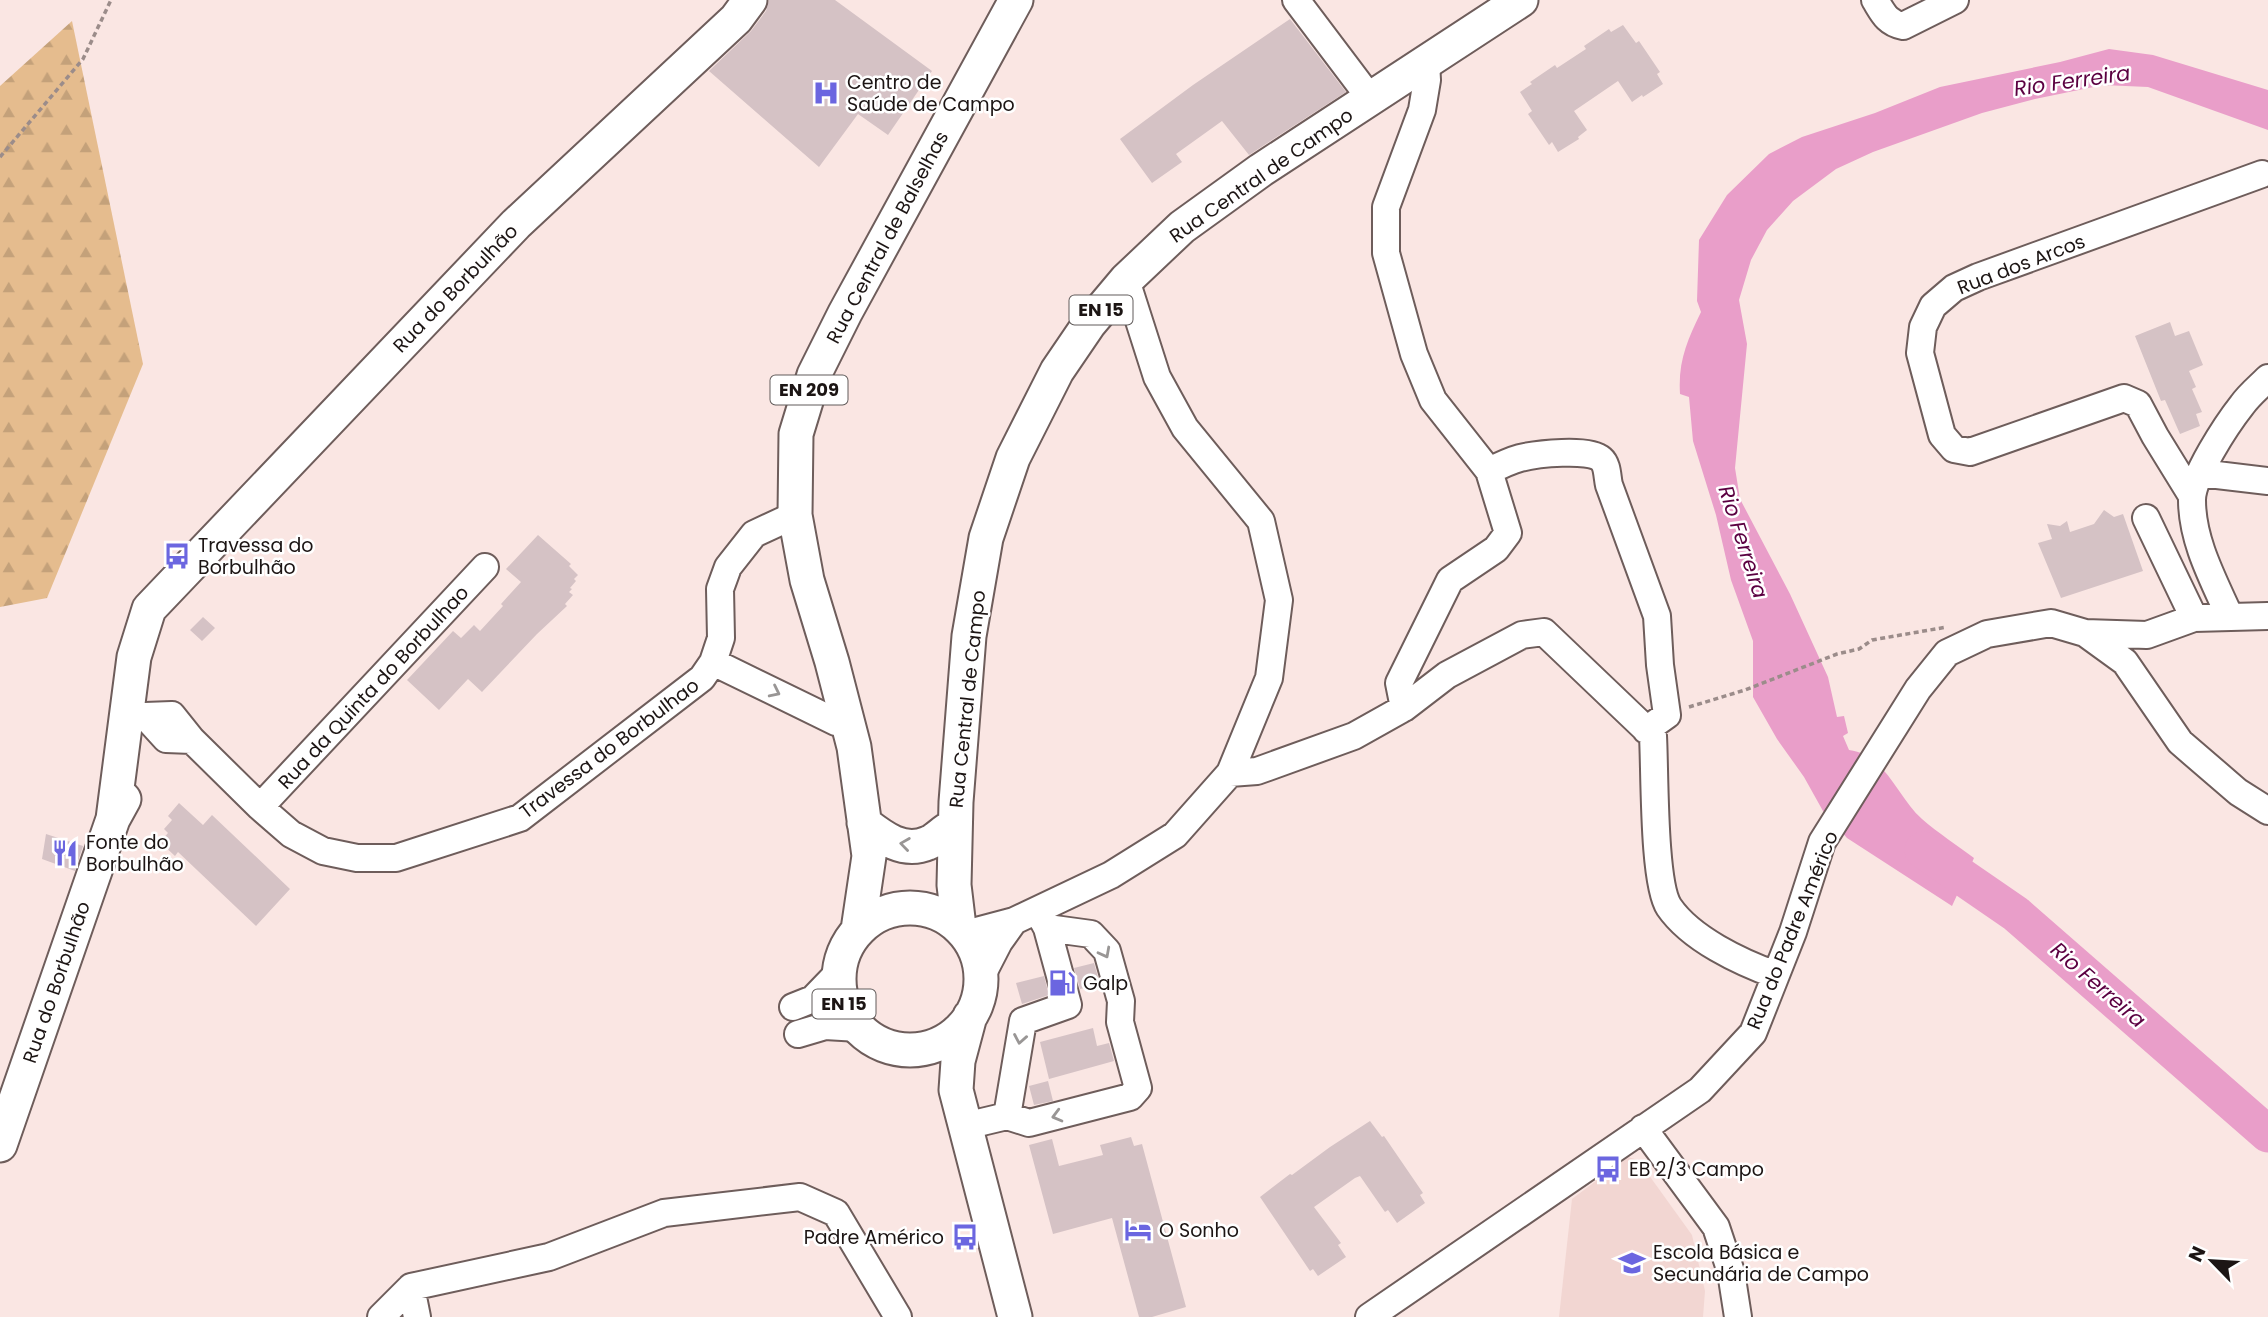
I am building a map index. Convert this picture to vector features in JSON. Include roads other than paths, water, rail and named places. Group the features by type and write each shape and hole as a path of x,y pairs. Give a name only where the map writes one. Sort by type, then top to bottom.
{"main road":[{"name":"Rua do Borbulhão","path":"135,717 134,657 149,609 516,224 736,19 750,0"},
{"name":"Rua Central de Balselhas","path":"858,930 869,856 854,747 807,580 796,514 796,434 814,376 845,313 1016,0"},
{"name":"Rua Central de Campo","path":"912,908 939,866 951,816 970,636 986,538 1013,458 1057,371 1089,324 1126,280 1182,227 1261,170 1521,0"},
{"name":"Rua do Borbulhão","path":"0,1145 113,819 135,717 169,587"},
{"name":"Rua Central de Campo","path":"951,816 954,885 962,930"},
{"path":"864,823 886,839 905,846 927,844 951,816"},
{"name":"Rua Central de Balselhas","path":"869,856 893,893 912,908"},
{"path":"858,930 881,914 912,908 933,911 962,930"},
{"name":"EN 15","path":"858,930 843,956 840,983 845,1007 859,1028 872,1038 887,1046 923,1049 941,1042 957,1031 970,1016"},
{"name":"EN 15","path":"962,930 976,954 981,977"},
{"path":"981,977 978,998 970,1016 958,1061 956,1090 1015,1317"},
{"name":"EN 15","path":"903,1049 931,1067 956,1090"}],"street":[{"path":"1296,0 1370,98"},
{"path":"1875,0 1886,19 1903,26 1955,0"},
{"path":"1404,708 1399,683 1450,580 1496,549 1508,533 1489,471 1433,400 1414,354 1386,253 1386,207 1422,110 1427,80 1426,62"},
{"name":"Rua dos Arcos","path":"2196,484 2155,436 2138,404 2124,398 1970,452 1954,449 1942,435 1920,353 1923,327 1933,306 1954,288 1991,272 2262,174"},
{"path":"981,977 999,942 1175,835 1230,773 1269,678 1279,600 1261,521 1185,428 1157,377 1126,280"},
{"path":"2230,617 2204,559 2194,525 2196,484 2222,432 2243,403 2268,378"},
{"path":"1489,471 1523,457 1578,453 1593,454 1605,464 1615,504 1657,617 1660,665 1657,723 1653,736 1659,872 1668,905 1700,938 1776,975"},
{"path":"2196,484 2265,484"},
{"name":"Travessa do Borbulhao","path":"135,717 166,739 192,740 260,807 292,834 323,851 357,858 396,858 520,818 702,678 713,662 721,638 720,589 728,567 754,534 796,514"},
{"path":"2146,518 2194,618"},
{"name":"Rua da Quinta do Borbulhao","path":"260,807 485,567"},
{"path":"2085,633 2147,635 2194,618 2268,615"},
{"name":"Rua do Padre Américo","path":"1369,1317 1700,1090 1753,1032 1793,932 1822,842 1918,689 1947,653 1987,634 2051,623 2085,633"},
{"path":"1230,773 1257,771 1354,736 1404,708 1447,675 1522,635 1544,632 1657,723"},
{"path":"2085,633 2125,662 2180,742 2238,792 2268,811"},
{"path":"2125,662 2147,635"},
{"path":"713,662 836,722 848,724"},
{"path":"1007,1116 1023,1021 1068,1005 1033,920"},
{"path":"962,930 1033,920 1091,934 1107,951 1121,1001 1120,1022 1138,1088 1129,1097 1029,1124 1007,1116 965,1126"},
{"path":"793,1007 813,999 840,971"},
{"path":"798,1034 825,1026 859,1028"},
{"path":"1643,1128 1716,1227 1731,1272 1738,1317"},
{"path":"381,1317 411,1287 549,1256 664,1213 800,1196 835,1213 898,1317"},
{"path":"411,1287 417,1317"}],"water":[{"path":"2109,49 2153,55 2268,90 2268,130 2148,87 2103,85 1982,113 1873,152 1836,169 1793,201 1767,230 1751,260 1739,300 1747,344 1735,468 1740,499 1790,594 1828,677 1837,717 1844,716 1848,733 1843,736 1849,750 1861,753 1882,768 1922,819 1974,858 1952,906 1847,838 1823,811 1753,697 1753,641 1731,580 1716,515 1693,441 1689,397 1680,394 1680,371 1684,351 1701,312 1697,301 1699,240 1727,195 1769,154 1802,137 1875,113 1940,87"}],"waterway":[{"name":"Rio Ferreira","path":"1923,850 2016,914 2268,1134"}],"place":[{"name":"Centro de Saúde de Campo","path":"826,93"},
{"name":"Travessa do Borbulhão","path":"177,556"},
{"name":"Fonte do Borbulhão","path":"65,853"},
{"name":"Galp","path":"1062,983"},
{"name":"EB 2/3 Campo","path":"1608,1169"},
{"name":"O Sonho","path":"1138,1230"},
{"name":"Padre Américo","path":"965,1237"},
{"name":"Escola Básica e Secundária de Campo","path":"1632,1263"}]}
